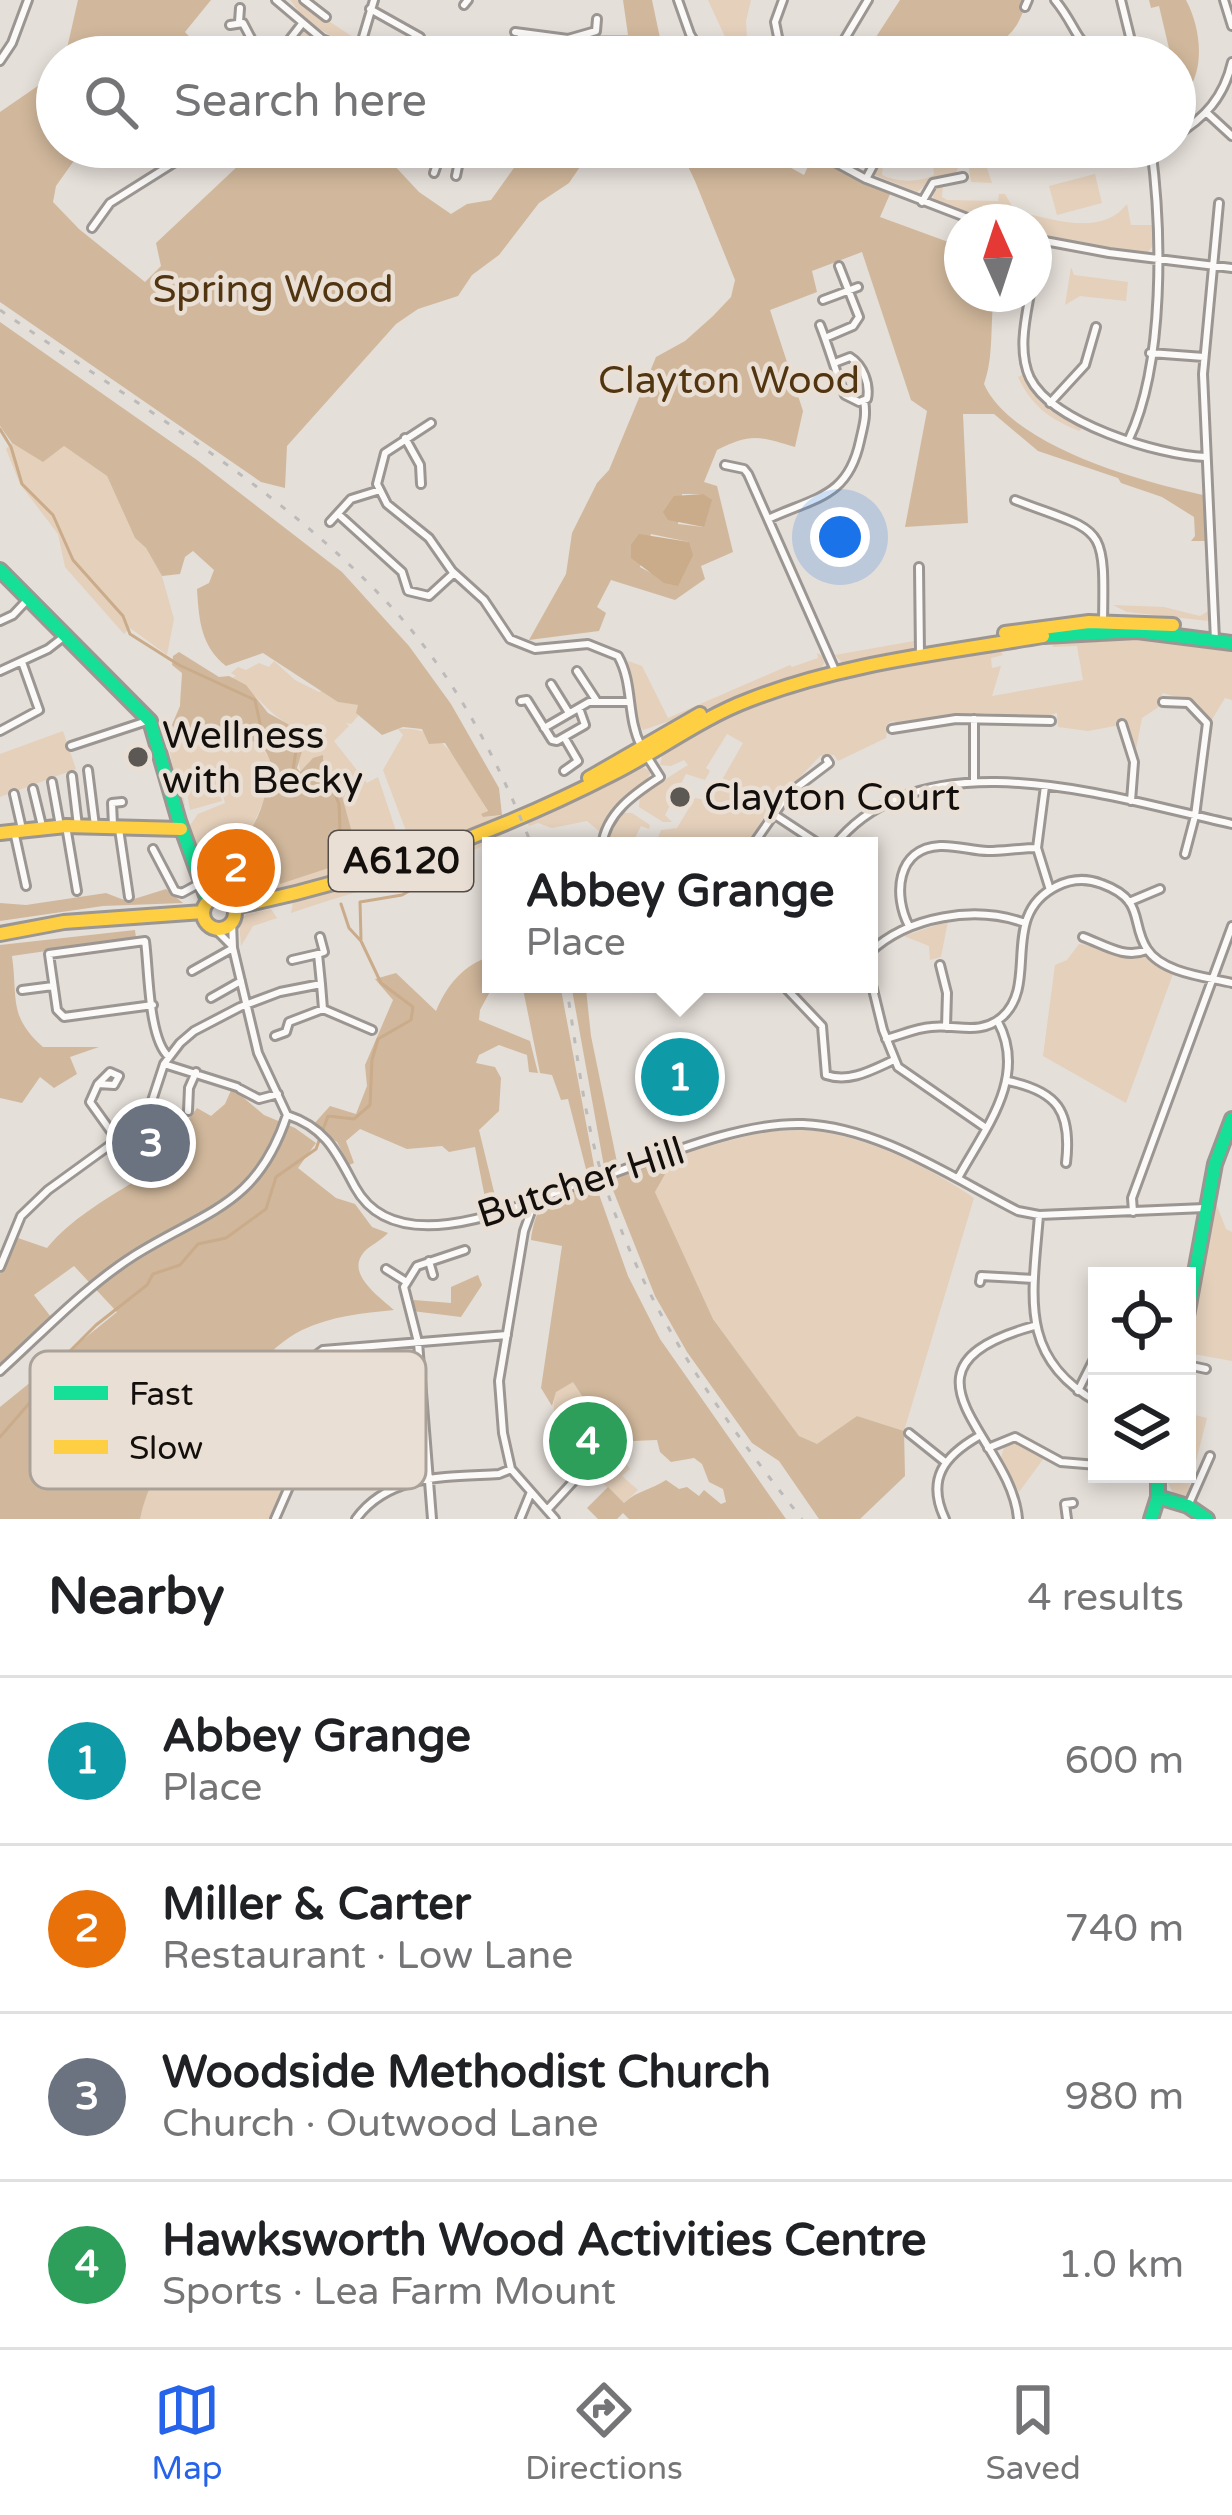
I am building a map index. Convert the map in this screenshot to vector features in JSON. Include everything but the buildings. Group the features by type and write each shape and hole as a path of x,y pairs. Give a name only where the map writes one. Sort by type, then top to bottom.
{"main road":[{"path":"0,570 150,721 210,912"},
{"name":"A6120","path":"210,912 237,913 418,855 566,796 705,711 835,671 1064,621 1216,636 1232,633"},
{"name":"A6120","path":"1216,636 1232,643"},
{"name":"A6120","path":"566,796 607,764 745,701"},
{"path":"12,831 42,826 181,829"},
{"path":"0,934 64,922 237,913"},
{"path":"1195,1267 1218,1152 1232,1119"},
{"path":"1151,1519 1159,1483"},
{"path":"1158,1497 1202,1517"}],"street":[{"path":"0,62 28,0"},
{"path":"276,0 319,36"},
{"path":"678,0 692,36"},
{"path":"778,36 776,22 783,0"},
{"path":"847,36 868,0"},
{"path":"1055,0 1075,36"},
{"path":"1121,0 1130,36"},
{"path":"1224,0 1232,22"},
{"path":"307,1 326,17"},
{"path":"363,36 372,4 419,36"},
{"path":"239,22 240,8"},
{"path":"579,36 594,32 597,19"},
{"path":"230,25 239,22 250,36"},
{"path":"291,36 301,25"},
{"path":"518,36 518,32 554,36"},
{"path":"1196,121 1221,94 1232,62"},
{"path":"1207,113 1232,136"},
{"path":"92,228 110,203 166,168"},
{"path":"434,172 436,168"},
{"path":"456,176 458,168"},
{"path":"846,168 944,210"},
{"path":"866,179 872,168"},
{"path":"1129,439 1144,397 1160,260 1153,168"},
{"path":"922,202 934,182 963,177"},
{"path":"1216,636 1204,357 1219,203"},
{"path":"1052,243 1232,268"},
{"path":"825,338 859,321 854,289 839,266"},
{"path":"823,300 854,289"},
{"path":"1027,312 1025,363 1040,394 1050,403 1169,455 1207,457"},
{"path":"820,325 845,395 864,401"},
{"path":"1050,403 1085,365 1096,327"},
{"path":"1150,353 1204,357"},
{"path":"768,519 834,489 849,477 868,392 858,363 850,357 837,362"},
{"path":"430,423 386,453 380,464 380,490 387,504 429,538 454,573 484,600 501,630 520,645 546,650 588,644 617,656 628,679 629,702 644,750 660,777 614,813 603,837"},
{"path":"405,438 420,465 421,484"},
{"path":"725,465 746,471 835,671"},
{"path":"330,522 351,499 380,490"},
{"path":"1015,500 1094,533 1102,558 1103,624"},
{"path":"338,514 402,572 408,591 429,596 454,573"},
{"path":"918,567 920,655"},
{"path":"0,621 29,598"},
{"path":"0,671 66,635"},
{"path":"0,730 39,710 22,662"},
{"path":"578,671 596,700"},
{"path":"551,684 569,713"},
{"path":"521,701 527,700 552,740 585,725 579,708"},
{"path":"544,728 596,700 629,702"},
{"path":"1163,702 1188,703 1207,723 1196,816 1185,854"},
{"path":"974,719 974,782"},
{"path":"892,729 974,719 1051,721"},
{"path":"70,746 150,721"},
{"path":"1122,724 1134,762 1131,801"},
{"path":"564,737 578,760 564,770"},
{"path":"757,837 772,813 827,760"},
{"path":"88,770 95,826"},
{"path":"68,826 72,776"},
{"path":"52,782 68,826 77,891"},
{"path":"842,837 891,803 974,782 1045,786 1232,824"},
{"path":"1045,786 1037,848 1050,890"},
{"path":"33,789 42,826"},
{"path":"14,794 12,831 26,886"},
{"path":"122,802 112,803 129,897"},
{"path":"772,813 808,837"},
{"path":"909,926 900,910 899,878 908,861 924,850 941,845 985,851 1037,848"},
{"path":"153,849 176,891 182,893 204,882"},
{"path":"886,1039 915,1030 975,1029 997,1021 1016,997 1018,954 1034,906 1050,890 1072,880 1104,884 1129,902 1147,950 1171,967 1232,983"},
{"path":"1129,902 1160,889"},
{"path":"0,1371 134,1256 206,1219 239,1194 277,1145 286,1115 258,1053 233,948 210,912"},
{"path":"233,948 237,913"},
{"path":"878,947 909,926 982,916 1025,923"},
{"path":"1133,1212 1132,1198 1232,926"},
{"path":"292,960 324,952 320,937"},
{"path":"1083,937 1122,953 1147,950"},
{"path":"153,1005 64,1017 57,1010 49,954 145,940 160,1050 167,1060 259,1099 278,1094"},
{"path":"192,970 233,948"},
{"path":"318,955 323,1009"},
{"path":"940,965 947,993 946,1027"},
{"path":"211,998 241,982"},
{"path":"0,1267 21,1216 152,1111 167,1060 194,1031 280,992 320,985"},
{"path":"22,990 53,986"},
{"path":"791,993 822,1026 826,1075 838,1079 864,1074 894,1060"},
{"path":"874,993 894,1060 907,1077 986,1128"},
{"path":"275,1036 286,1032 289,1022 323,1009 372,1030"},
{"path":"958,1178 1007,1081 1006,1036 997,1021"},
{"path":"188,1111 189,1088 196,1072"},
{"path":"1007,1081 1035,1087 1057,1103 1067,1131 1066,1163"},
{"path":"98,1084 89,1102 138,1169"},
{"name":"Butcher Hill","path":"286,1115 332,1144 369,1208 388,1221 443,1224 504,1212 588,1180 757,1128 799,1124 854,1134 1039,1216 1205,1208"},
{"path":"536,1200 524,1231 499,1403 512,1469 555,1519"},
{"path":"504,1212 516,1217 524,1231"},
{"path":"1039,1216 1034,1326 1049,1360 1088,1397"},
{"path":"419,1351 405,1281 413,1269 465,1250"},
{"path":"429,1261 433,1275"},
{"path":"386,1269 405,1281"},
{"path":"981,1276 1034,1279"},
{"path":"1018,1519 1014,1493 965,1411 960,1390 971,1354 986,1342 1034,1326"},
{"path":"322,1351 507,1335"},
{"path":"1196,1367 1206,1369"},
{"path":"1078,1391 1088,1371"},
{"path":"426,1433 432,1519"},
{"path":"909,1433 944,1461"},
{"path":"944,1519 935,1489 944,1461 980,1435"},
{"path":"988,1448 1015,1437 1060,1462 1088,1464"},
{"path":"1183,1509 1210,1456"},
{"path":"547,1510 593,1460"},
{"path":"426,1479 512,1469"},
{"path":"275,1519 288,1489"},
{"path":"356,1519 384,1494 398,1489"},
{"path":"520,1519 531,1492"},
{"path":"1067,1519 1065,1504 1073,1503"}],"shaded area":[{"path":"290,0 351,36 332,36 307,22"},
{"path":"708,0 751,0 747,36 725,36"},
{"path":"301,25 321,36 292,36"},
{"path":"876,168 883,168 882,175 915,180 934,175 933,168 958,168 955,175 936,177 917,192 875,175"},
{"path":"969,168 987,168 992,183 971,182"},
{"path":"1095,174 1102,203 1057,215 1049,186"},
{"path":"943,184 942,197 947,200 998,201 999,194 1005,194 1011,204 944,205 934,202 933,192"},
{"path":"1127,204 1131,225 1153,225 1152,247 1146,254 1052,238 1052,219 1089,223 1116,214"},
{"path":"1071,267 1074,275 1128,282 1126,301 1080,296 1065,305"},
{"path":"1024,374 1051,410 1082,425 1080,431 1035,403 1018,377"},
{"path":"12,443 43,461 64,446 107,476 135,538 162,576 174,619 167,655 130,628 124,634 65,567 58,534 20,484 6,449"},
{"path":"703,494 712,500 704,527 668,520 663,512 674,496"},
{"path":"639,534 689,542 693,555 678,586 664,583 631,558 631,545"},
{"path":"1113,605 1164,607 1200,616 1210,610 1209,621 1127,612"},
{"path":"1138,636 1232,647 1232,700 1225,698 1211,721 1197,703 1163,693 1160,706 1142,718 1136,749 1126,724 1088,731 1058,727 1057,713 1043,717 985,713 899,726 894,721 888,723 886,738 838,761 834,755 820,756 766,813 753,837 658,837 661,830 677,828 695,798 710,801 743,743 727,734 706,768 710,771 705,780 686,774 665,815 672,822 663,822 639,807 640,795 688,765 684,760 660,765 664,748 722,716 832,677 999,649 1003,655 991,658 992,668 1001,666 992,696 1083,680 1077,646 1052,647 1057,639"},
{"path":"914,641 907,652 843,664 835,655"},
{"path":"817,653 827,658 820,670 643,730 639,722 628,661 642,666 668,718 790,665 818,658"},
{"path":"274,661 295,680 319,692 331,688 338,702 359,705 358,716 346,723 349,726 334,741 367,783 378,777 400,843 409,839 383,770 403,735 398,729 430,735 454,755 488,812 483,817 512,815 328,880 257,897 237,896 358,857 323,756 310,761 301,773 288,724 232,678 238,667 246,670 259,663 269,667"},
{"path":"181,687 248,735 272,767 266,795 249,832 242,840 220,844 216,853 200,859 188,828 198,814 225,803 216,768 180,775 185,806 180,807 167,737 180,706"},
{"path":"63,731 76,769 0,797 0,754"},
{"path":"637,765 651,771 647,779 611,814 600,832 587,821 552,828 538,823 529,826 526,820"},
{"path":"215,771 222,801 190,810 184,776"},
{"path":"623,813 632,813 650,825 649,829 641,826 636,837 609,837 613,822"},
{"path":"516,825 498,837 482,837 482,846 439,865 291,913 293,902"},
{"path":"271,909 277,918 253,926 241,946 239,921 247,914"},
{"path":"948,921 941,957 930,960 929,946 904,936"},
{"path":"1079,944 1129,958 1147,956 1173,974 1126,1103 1043,1056 1055,965 1067,960"},
{"path":"806,1130 850,1138 894,1154 974,1198 904,1431 857,1416 817,1445 799,1436 713,1319 655,1192 676,1155 766,1131"},
{"path":"1215,1201 1226,1229 1232,1232 1232,1361 1196,1354 1196,1308"},
{"path":"573,1381 630,1469 622,1476 638,1490 624,1503 574,1454 556,1425 556,1391"},
{"path":"1196,1415 1207,1418 1196,1461"},
{"path":"1017,1440 1044,1458 1019,1492 1001,1458 1005,1443"},
{"path":"1168,1483 1191,1483 1187,1497 1173,1493"},
{"path":"150,1489 284,1489 270,1519 140,1519"}],"green space":[{"path":"78,0 211,0 185,32 189,36 70,36"},
{"path":"623,0 652,0 660,36 594,36 628,35"},
{"path":"900,0 1028,0 1006,36 877,36"},
{"path":"1149,0 1186,0 1198,41 1196,72 1196,36 1166,36 1159,6 1151,8"},
{"name":"Spring Wood","path":"36,87 36,168 69,168 56,186 53,202 145,282 161,266 156,243 236,168 397,168 419,192 451,214 467,204 491,200 514,168 579,168 569,183 539,203 499,255 472,275 458,296 418,309 396,324 287,446 285,488 261,482 0,302 0,112"},
{"name":"Clayton Wood","path":"689,168 791,168 804,175 807,168 834,168 890,194 880,217 944,240 944,312 993,312 984,384 999,406 1021,426 1080,458 1203,495 1206,541 1191,541 1194,517 1162,497 1038,451 994,414 963,414 968,523 905,527 927,411 911,400 862,252 812,271 817,292 770,310 803,411 795,447 755,438 717,450 704,482 717,486 733,552 701,566 705,579 675,600 611,580 597,607 606,613 599,631 529,640 566,574 572,533 597,483 609,470 656,357 685,341 713,316 731,297 735,280","holes":["682,494 703,494 704,527 678,524","651,534 689,542 651,573 640,567"]},
{"path":"0,322 197,460 342,572 409,646 451,704 499,788 502,815 483,817 488,811 445,743 429,744 422,729 403,727 382,735 356,713 358,705 338,702 263,653 226,666 211,650 199,612 197,589 209,583 214,570 193,551 185,557 180,574 162,576 135,538 107,476 64,446 43,462 12,443 0,426"},
{"path":"179,652 219,677 229,676 246,685 268,713 288,724 303,748 300,772 323,755 324,766 340,789 359,858 280,884 274,857 230,846 254,823 272,765 263,748 242,737 167,737 180,706 182,673 172,665"},
{"path":"166,889 183,903 103,906 0,921 0,903 26,905 106,893 124,900"},
{"path":"135,930 136,938 12,956 19,1016 32,1036 43,1047 99,1047 70,1057 77,1074 54,1088 40,1077 22,1103 0,1098 0,945"},
{"path":"482,960 482,993 489,993 479,1020 530,1041 538,1073 529,1072 527,1055 499,1045 479,1055 476,1063 495,1067 501,1078 499,1111 479,1130 496,1200 486,1203 475,1147 449,1152 442,1146 407,1149 360,1129 346,1141 354,1163 349,1165 337,1142 312,1126 330,1106 356,1114 367,1086 365,1065 393,1000 375,979 396,973 436,1011 457,977"},
{"path":"524,993 562,993 595,1171 587,1173 568,1099 561,1100 552,1075 540,1073"},
{"path":"573,993 586,993 618,1167 605,1172"},
{"path":"232,1088 264,1115 316,1143 298,1168 336,1198 355,1204 372,1227 388,1233 364,1252 359,1269 361,1277 394,1310 325,1321 272,1351 69,1351 117,1312 74,1266 34,1295 51,1317 0,1364 0,1274 18,1238 47,1248 99,1203 135,1181 144,1183 151,1157 164,1152 197,1108 211,1116 225,1104"},
{"path":"676,1155 655,1192 713,1319 799,1436 817,1444 857,1416 904,1431 905,1476 860,1519 819,1519 779,1461 752,1443 687,1352 655,1296 609,1180"},
{"path":"595,1183 628,1276 660,1339 786,1519 629,1519 623,1513 617,1519 598,1519 587,1508 608,1487 624,1503 666,1480 679,1489 687,1487 699,1496 704,1490 721,1504 726,1502 723,1489 709,1482 702,1464 694,1458 671,1462 660,1452 657,1440 633,1441 594,1414 573,1382 556,1392 552,1406 541,1388 562,1246 531,1240 534,1225 550,1198"},
{"path":"478,1275 482,1285 461,1317 412,1311 414,1300 451,1303 451,1287"},
{"path":"30,1383 30,1489 150,1489 140,1519 0,1519 0,1407"}],"waterway":[{"path":"0,429 22,484 53,515 73,560 123,616 130,634 179,665 255,700 261,728 297,744 293,770 307,791 332,787 339,804 341,857"},
{"path":"361,939 360,902 402,895 421,884"},
{"path":"70,1351 147,1285 153,1274 180,1265 198,1244 226,1238 266,1209 276,1177 316,1149 328,1116 354,1119 370,1105 378,1039 411,1020 413,1007 381,983 361,941 349,928 341,904"},
{"path":"0,1437 30,1402"}],"railway":[{"path":"0,310 247,479 381,596 450,682 503,779 528,837"},
{"path":"567,993 594,1146 629,1249 706,1389 802,1519"}],"traffic: fast":[{"path":"0,570 150,721 208,901"},
{"path":"1043,636 1137,631 1232,643"},
{"path":"1196,1267 1215,1164 1232,1119"},
{"path":"1151,1519 1158,1483"},
{"path":"1158,1497 1188,1506 1207,1519"}],"traffic: slow":[{"path":"1005,633 1089,622 1173,625"},
{"path":"234,907 331,884 475,836 612,774 731,707 785,687 894,660 1043,636"},
{"path":"589,778 700,714"},
{"path":"0,833 66,826 181,829"},
{"path":"204,883 219,896"},
{"path":"219,897 230,902 235,913 230,924 219,929 208,924 203,913 208,902 219,897"},
{"path":"0,934 64,922 203,912"}],"place":[{"name":"Wellness with Becky","path":"138,757"},
{"name":"Clayton Court","path":"680,797"},
{"name":"Miller & Carter","path":"236,868"},
{"name":"Abbey Grange","path":"680,1077"},
{"name":"Woodside Methodist Church","path":"151,1143"},
{"name":"Hawksworth Wood Activities Centre","path":"588,1441"}]}
